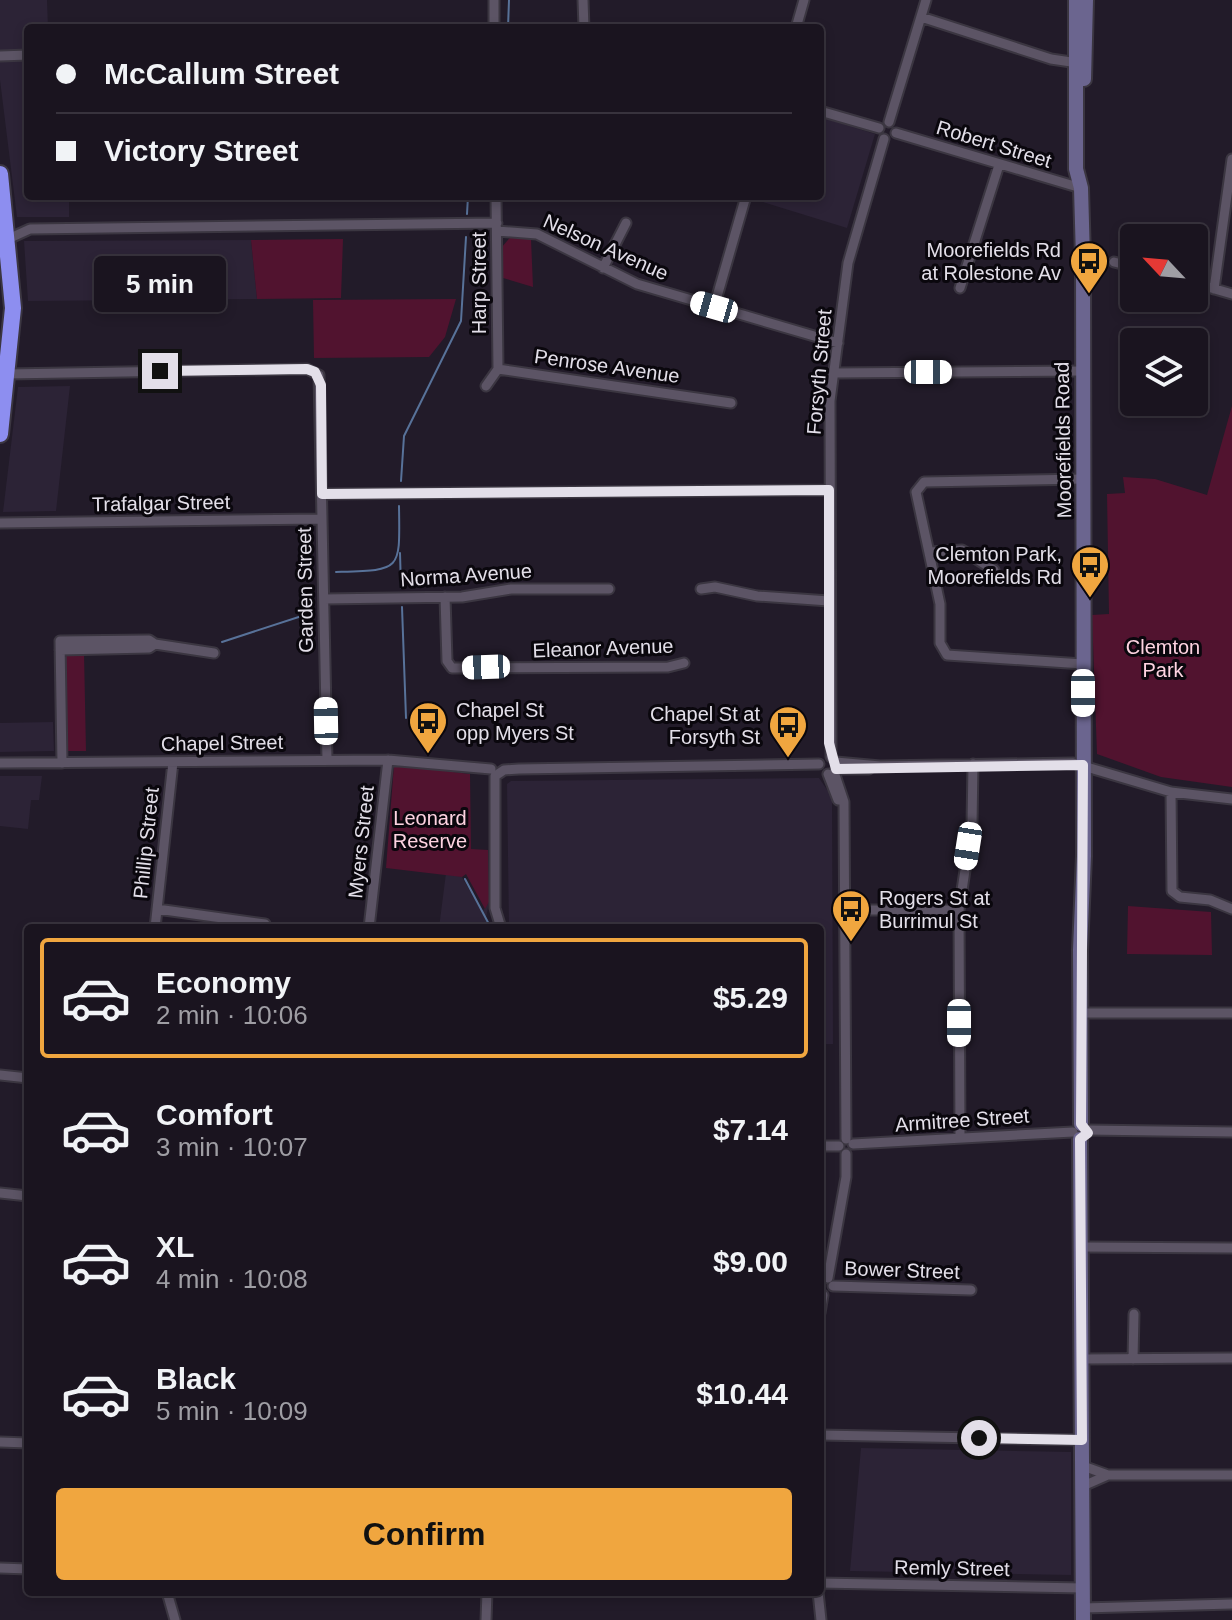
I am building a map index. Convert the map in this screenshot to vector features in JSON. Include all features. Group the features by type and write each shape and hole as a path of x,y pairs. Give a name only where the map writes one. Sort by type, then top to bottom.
{"highway":[{"path":"0,174 8,239 7,374 0,434"}],"main road":[{"name":"Moorefields Road","path":"1076,0 1085,170 1081,188 1083,1614"},
{"name":"Moorefields Road","path":"1080,63 1086,0"}],"street":[{"path":"494,0 494,24"},
{"path":"583,0 584,24"},
{"path":"797,24 804,0"},
{"path":"824,112 879,128 889,122 926,0"},
{"path":"921,17 1080,63"},
{"path":"0,56 24,55"},
{"path":"879,128 884,139 890,140 896,133 889,122"},
{"name":"Robert Street","path":"896,133 1081,188"},
{"name":"Forsyth Street","path":"833,767 829,601 830,401 848,263 884,139"},
{"path":"1214,289 1232,159"},
{"path":"960,288 999,165"},
{"name":"Harp Street","path":"496,200 498,369"},
{"path":"714,307 745,200"},
{"name":"Nelson Avenue","path":"6,221 30,229 497,227 537,234 637,284 838,343"},
{"path":"603,268 626,223"},
{"name":"Nelson Avenue","path":"8,239 30,229"},
{"path":"1114,262 1120,264"},
{"path":"1208,287 1232,294"},
{"name":"Garden Street","path":"7,374 307,369 315,372 321,385 327,760"},
{"path":"486,386 498,369"},
{"name":"Penrose Avenue","path":"498,369 731,403"},
{"path":"834,373 1082,371"},
{"path":"1083,479 922,482 917,488 916,500 931,552 941,613 940,643 947,655 1083,664"},
{"path":"322,494 829,490"},
{"name":"Trafalgar Street","path":"0,523 322,519"},
{"path":"931,552 962,550 994,570"},
{"path":"701,589 715,587 764,597 829,601"},
{"name":"Norma Avenue","path":"324,599 445,597 511,589 609,589"},
{"name":"Eleanor Avenue","path":"445,597 447,661 452,668 668,667 684,663"},
{"path":"62,763 60,645 149,648 155,644 214,653"},
{"name":"Chapel Street","path":"0,763 388,760 497,772 819,764 823,758 833,767"},
{"name":"Myers Street","path":"369,924 388,760"},
{"name":"Phillip Street","path":"155,924 173,762"},
{"path":"960,1137 959,910 972,824 973,764"},
{"path":"833,767 1083,765 1171,792 1232,799"},
{"path":"827,1281 846,1177 841,790 843,776 880,766"},
{"path":"833,767 858,770"},
{"path":"833,767 841,790"},
{"path":"833,767 842,811"},
{"path":"497,772 495,908 500,924"},
{"path":"1171,792 1172,891 1180,897 1215,901 1232,909"},
{"path":"157,909 265,924"},
{"path":"843,910 959,910"},
{"path":"1080,1013 1232,1013"},
{"path":"0,1075 24,1078"},
{"name":"Armitree Street","path":"824,1146 1080,1131 1232,1132"},
{"path":"0,1193 24,1196"},
{"path":"1083,1247 1232,1248"},
{"name":"Bower Street","path":"827,1281 971,1290"},
{"path":"1133,1359 1134,1314"},
{"path":"1083,1359 1232,1358"},
{"path":"824,1435 1082,1440"},
{"path":"0,1442 24,1443"},
{"path":"1083,1466 1108,1475 1232,1475"},
{"path":"1083,1486 1108,1475"},
{"path":"0,1568 24,1569"},
{"name":"Remly Street","path":"824,1583 1083,1588"},
{"path":"168,1596 175,1620"},
{"path":"486,1620 487,1596"},
{"path":"818,1596 821,1620"},
{"path":"1083,1614 1232,1604"}],"shaded area":[{"path":"0,0 47,0 48,24 24,24 24,200 69,200 69,217 17,217 0,80"},
{"path":"824,118 875,134 847,228 756,200 824,200"},
{"path":"251,240 257,299 28,301 24,241"},
{"path":"70,386 56,511 3,512 18,387"},
{"path":"53,722 54,751 0,752 0,723"},
{"path":"0,776 42,776 39,800 31,800 28,829 0,826"},
{"path":"819,778 832,797 833,1044 824,1044 824,924 509,924 507,784 511,781"},
{"path":"446,873 462,877 482,912 489,902 486,918 488,924 440,924"},
{"path":"861,1448 1071,1452 1071,1575 850,1571"}],"green space":[{"path":"513,234 531,239 533,287 503,278 502,247"},
{"path":"343,239 341,298 257,299 251,240"},
{"path":"456,299 445,337 429,357 314,358 313,300"},
{"name":"Clemton Park","path":"1232,406 1232,787 1161,777 1097,754 1092,615 1109,614 1107,494 1125,493 1123,477 1155,479 1207,495"},
{"path":"69,653 84,653 86,751 67,751 65,657"},
{"name":"Leonard Reserve","path":"394,765 470,774 471,849 488,850 489,902 485,909 466,874 462,877 386,868"},
{"path":"1128,906 1211,912 1212,955 1127,954"}],"waterway":[{"path":"508,24 509,0"},
{"path":"467,214 468,200"},
{"path":"401,481 404,436 461,321 466,237"},
{"path":"336,572 374,570 393,563 399,544 399,506"},
{"path":"400,553 401,588"},
{"path":"402,607 406,718"},
{"path":"222,642 311,613"},
{"path":"465,879 489,924"}],"place":[{"name":"Moorefields Rd at Rolestone Av","path":"1089,295"},
{"name":"Clemton Park, Moorefields Rd","path":"1090,599"},
{"name":"Chapel St opp Myers St","path":"428,755"},
{"name":"Chapel St at Forsyth St","path":"788,759"},
{"name":"Rogers St at Burrimul St","path":"851,943"}],"route":[{"path":"160,371 307,369 319,375 322,494 829,490 829,743 836,769 973,764 1083,765 1081,1124 1088,1133 1080,1139 1083,1192 1082,1440 979,1438"}]}
